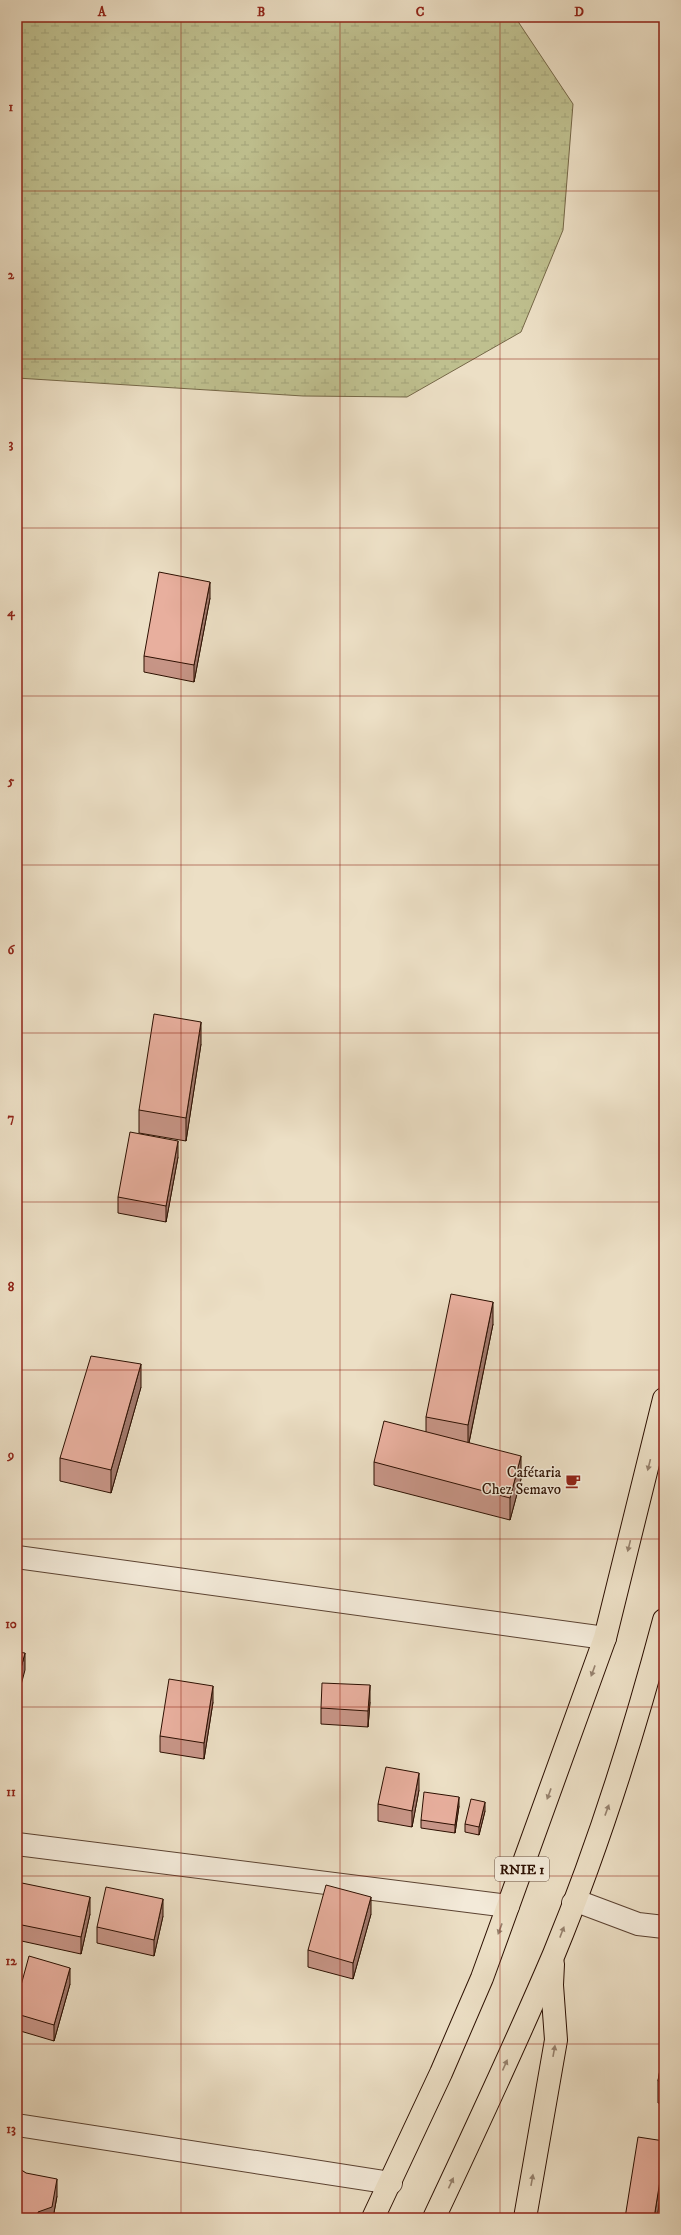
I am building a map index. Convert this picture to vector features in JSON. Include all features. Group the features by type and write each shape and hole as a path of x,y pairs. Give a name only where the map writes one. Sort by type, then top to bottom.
{"highway":[{"name":"RNIE 1","path":"373,2218 391,2182 482,1978 605,1638 664,1399"},
{"path":"434,2218 484,2111 554,1953 613,1794 646,1688 664,1620"},
{"path":"525,2218 556,2040 552,1985 554,1953"}],"street":[{"path":"17,1557 605,1638"},
{"path":"17,1844 508,1906"},
{"path":"573,1903 582,1903 638,1924 664,1927"},
{"path":"17,2125 391,2182"}],"green space":[{"path":"17,17 515,17 573,104 563,230 521,332 407,397 303,396 17,378"}],"building":[{"path":"159,572 210,582 194,665 144,656"},
{"path":"154,1014 201,1022 186,1118 139,1110"},
{"path":"130,1132 178,1141 166,1206 118,1197"},
{"path":"451,1294 493,1302 468,1425 426,1417"},
{"path":"91,1356 141,1364 111,1470 60,1458"},
{"path":"384,1421 521,1456 510,1498 374,1462"},
{"path":"17,1652 25,1653 17,1683"},
{"path":"169,1679 213,1686 204,1743 160,1736"},
{"path":"322,1683 370,1685 368,1711 321,1708"},
{"path":"386,1767 419,1773 412,1811 378,1804"},
{"path":"424,1792 459,1797 455,1825 421,1820"},
{"path":"471,1799 485,1802 479,1827 465,1824"},
{"path":"17,1882 90,1897 81,1937 17,1924"},
{"path":"326,1885 371,1897 353,1963 308,1950"},
{"path":"106,1887 163,1899 154,1940 97,1927"},
{"path":"29,1956 70,1968 54,2025 17,2014 17,2000"},
{"path":"664,2046 664,2082 658,2081"},
{"path":"638,2137 664,2141 664,2156 654,2218 625,2218"},
{"path":"17,2167 26,2173 57,2179 52,2207 38,2212 38,2218 19,2218 21,2202 17,2201"}],"place":[{"name":"Cafétaria Chez Semavo","path":"573,1481"}]}
